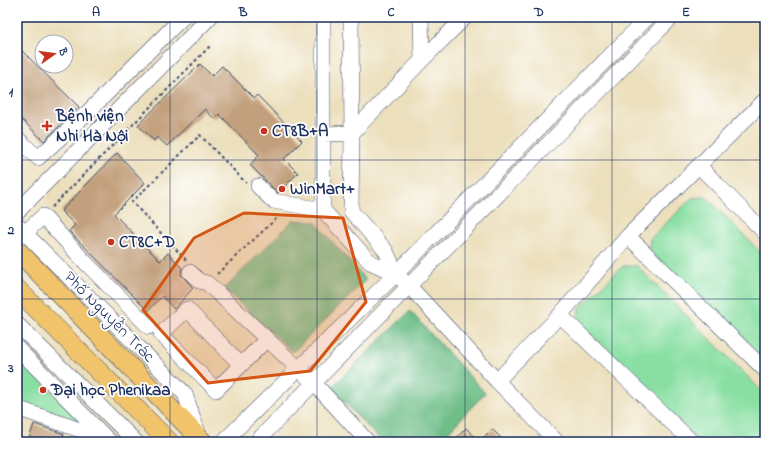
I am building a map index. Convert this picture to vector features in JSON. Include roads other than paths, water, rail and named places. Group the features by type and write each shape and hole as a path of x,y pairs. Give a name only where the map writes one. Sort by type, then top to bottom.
{"main road":[{"name":"Phố Nguyễn Trác","path":"20,236 201,440"},
{"path":"17,289 169,442"}],"street":[{"path":"17,138 38,158 87,113 182,17"},
{"path":"17,212 210,17"},
{"path":"323,17 323,210"},
{"path":"351,17 351,211 386,251 396,274"},
{"path":"421,17 422,60"},
{"path":"323,134 352,133 465,17"},
{"path":"223,442 396,274 648,17"},
{"path":"256,442 672,17"},
{"path":"497,381 560,315 628,236 765,100"},
{"path":"699,166 765,233"},
{"path":"252,185 273,201 323,210 370,262 396,274 409,286 497,381 557,442"},
{"path":"20,236 43,216 86,263 149,327"},
{"name":"Phố Nguyễn Trác","path":"20,236 70,277 185,394 201,440"},
{"path":"628,236 765,370"},
{"path":"70,277 86,263"},
{"path":"188,267 199,281 207,283 314,383 368,442"},
{"path":"241,365 187,309 161,334 216,390 241,365 267,339"},
{"path":"560,315 692,442"},
{"path":"17,324 136,442"},
{"path":"17,348 109,442"},
{"path":"17,408 83,431 109,442"}],"place":[{"name":"Bệnh viện Nhi Hà Nội","path":"47,126"},
{"name":"CT8B+A","path":"264,131"},
{"name":"WinMart+","path":"282,189"},
{"name":"CT8C+D","path":"111,242"},
{"name":"Đại học Phenikaa","path":"43,390"}]}
